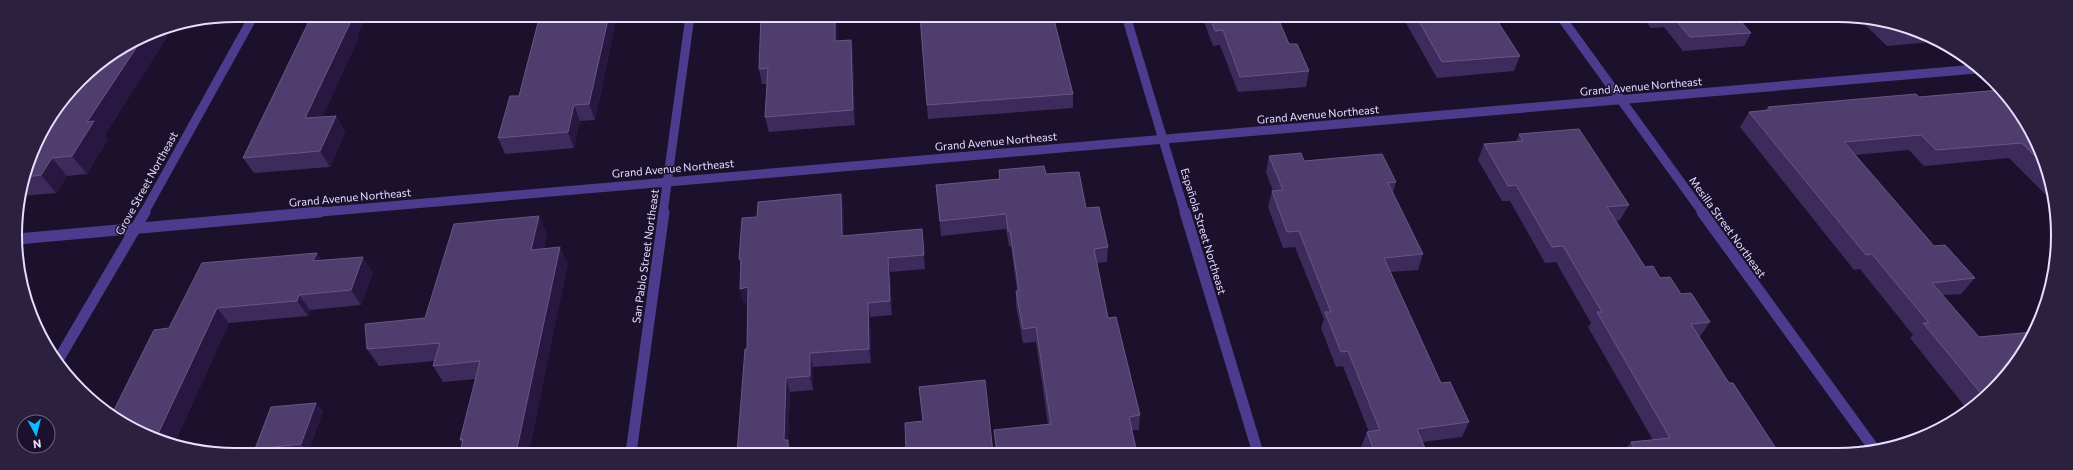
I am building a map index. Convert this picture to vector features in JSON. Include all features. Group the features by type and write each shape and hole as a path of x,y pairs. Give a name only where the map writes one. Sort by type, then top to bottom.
{"street":[{"name":"Grove Street Northeast","path":"60,356 136,228 250,22"},
{"name":"San Pablo Street Northeast","path":"632,448 689,22"},
{"name":"Española Street Northeast","path":"1128,22 1257,448"},
{"name":"Mesilla Street Northeast","path":"1565,22 1872,445"},
{"name":"Grand Avenue Northeast","path":"22,239 668,181 1972,69"}],"building":[{"path":"309,22 350,23 305,118 336,116 320,151 243,158"},
{"path":"538,22 607,22 589,104 574,105 568,132 498,138 510,96 519,96"},
{"path":"761,22 835,22 835,41 851,40 853,110 765,117 768,68 759,69"},
{"path":"920,22 1055,22 1073,94 927,105"},
{"path":"1212,22 1280,22 1289,44 1297,44 1309,71 1240,77 1223,30 1215,31"},
{"path":"1419,22 1498,22 1520,56 1442,62"},
{"path":"1677,22 1741,22 1751,33 1690,37"},
{"path":"137,46 87,122 94,121 72,156 52,158 41,175 30,177 38,153 44,141 66,105 84,84 105,66"},
{"path":"1994,90 2015,117 2037,158 2022,143 1936,150 1921,135 1844,142 1934,246 1945,245 1975,278 1932,283 1979,337 2027,333 2007,365 1989,386 1981,393 1923,323 1929,323 1872,254 1866,255 1749,112 1771,110 1768,107 1916,94 1919,97"},
{"path":"1579,129 1629,205 1607,207 1645,267 1653,266 1660,278 1670,277 1681,294 1691,293 1710,322 1691,324 1729,383 1733,383 1776,448 1634,448 1631,442 1670,438 1597,312 1602,312 1563,246 1552,247 1516,185 1508,186 1484,144 1523,141 1519,134"},
{"path":"1301,153 1304,161 1382,154 1396,182 1388,183 1423,254 1384,258 1441,383 1450,382 1469,422 1417,429 1425,448 1373,448 1367,432 1380,430 1348,351 1341,352 1325,312 1331,312 1299,231 1287,232 1272,191 1283,190 1269,156"},
{"path":"1044,166 1046,174 1079,172 1086,208 1099,207 1108,247 1094,249 1108,318 1116,317 1140,415 1129,417 1136,448 996,448 994,430 1051,424 1036,327 1023,329 1016,291 1019,291 1006,214 940,221 936,185 1000,179 999,170"},
{"path":"841,194 842,236 922,229 924,255 888,258 890,301 868,303 869,349 810,353 810,376 786,378 784,440 788,440 788,448 737,448 745,349 747,349 748,287 740,289 741,259 739,259 742,218 757,217 758,202"},
{"path":"539,216 531,250 560,247 517,448 461,448 463,439 460,440 480,361 433,366 440,343 367,349 365,324 425,318 454,224"},
{"path":"317,253 313,261 363,257 351,290 299,295 297,301 217,308 158,434 128,419 114,410 154,330 169,328 202,263"},
{"path":"985,380 992,448 906,448 905,423 923,421 919,387"},
{"path":"316,403 301,444 255,448 271,407"}]}
